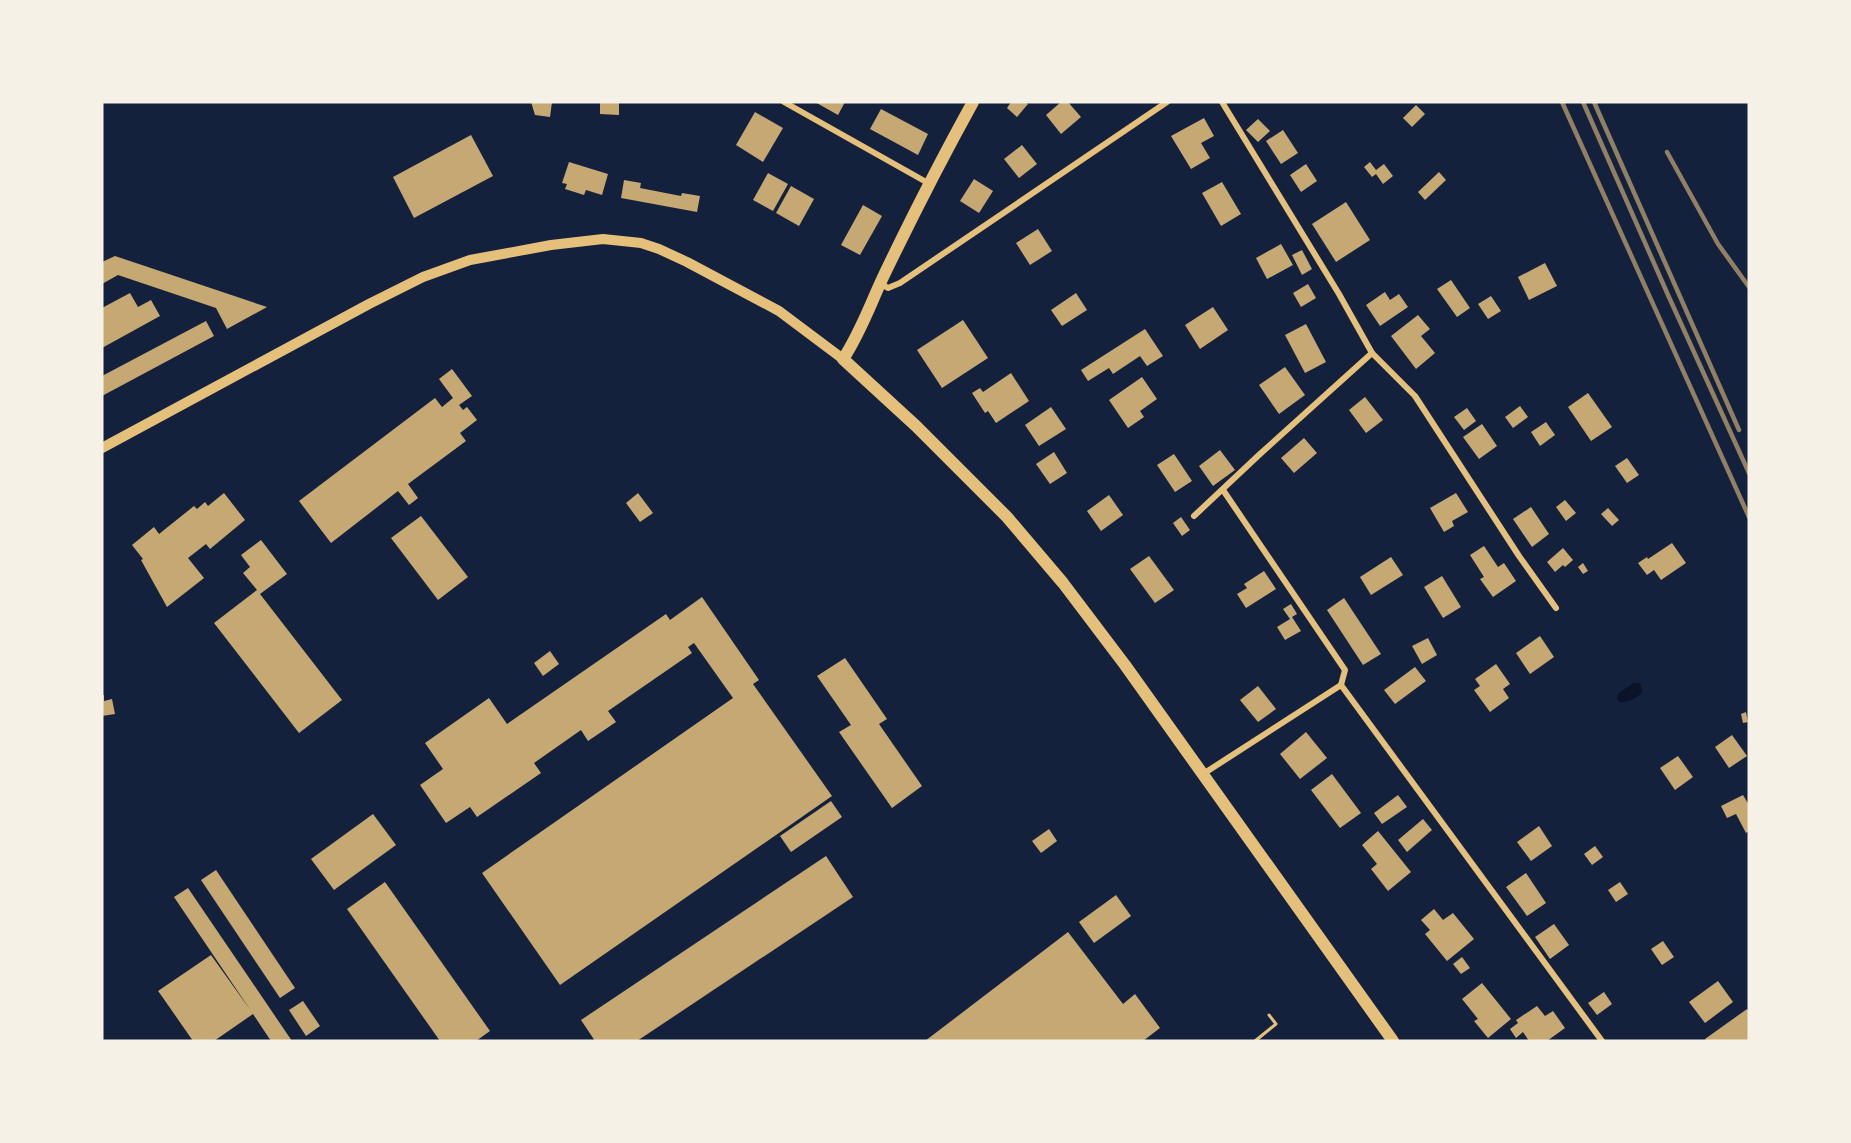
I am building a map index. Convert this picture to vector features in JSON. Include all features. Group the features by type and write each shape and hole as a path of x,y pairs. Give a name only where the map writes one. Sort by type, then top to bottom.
{"main road":[{"path":"973,102 928,183 880,282 856,340 843,359 1007,517 1063,583 1106,637 1393,1041"}],"street":[{"path":"784,102 928,183"},
{"path":"880,282 888,288 900,283 1167,102"},
{"path":"1222,102 1339,294 1372,353 1415,396 1519,556 1556,608"},
{"path":"102,448 423,277 470,260 551,245 603,239 641,243 687,262 779,311 843,359"},
{"path":"1194,516 1372,353"},
{"path":"1203,774 1341,685 1345,669 1223,490"},
{"path":"1341,685 1602,1041"}],"path":[{"path":"1255,1041 1276,1024 1269,1015"}],"water":[{"path":"1634,683 1641,683 1642,692 1632,700 1619,702 1617,697 1620,692"}],"building":[{"path":"531,102 552,102 550,117 535,115"},
{"path":"600,102 619,102 619,115 600,114"},
{"path":"815,102 845,102 838,115"},
{"path":"1011,102 1028,104 1017,117 1007,108"},
{"path":"1061,102 1068,102 1081,117 1061,134 1046,115"},
{"path":"1416,105 1425,114 1412,127 1403,118"},
{"path":"881,109 928,134 918,155 870,129"},
{"path":"755,112 783,128 763,162 736,145"},
{"path":"1204,118 1214,136 1201,143 1210,158 1191,169 1171,136"},
{"path":"1258,119 1270,131 1258,142 1246,130"},
{"path":"1283,130 1298,153 1281,164 1266,141"},
{"path":"471,135 493,176 414,218 393,177"},
{"path":"1022,145 1037,164 1019,178 1004,159"},
{"path":"569,162 608,174 602,195 586,190 584,195 565,189 567,184 562,183"},
{"path":"1370,162 1376,170 1384,164 1393,176 1383,184 1376,174 1372,177 1364,167"},
{"path":"1306,164 1317,181 1301,192 1290,175"},
{"path":"1439,172 1446,180 1425,200 1418,192"},
{"path":"768,173 788,184 773,211 753,200"},
{"path":"974,179 993,191 979,213 960,201"},
{"path":"624,180 641,183 640,188 681,196 682,193 700,196 697,212 621,198"},
{"path":"1222,182 1241,214 1221,226 1202,193"},
{"path":"791,186 814,199 799,226 776,213"},
{"path":"1346,202 1370,240 1336,262 1312,224"},
{"path":"863,205 882,216 860,255 841,245"},
{"path":"1038,229 1052,251 1030,265 1016,243"},
{"path":"1281,244 1293,265 1267,279 1256,258"},
{"path":"1302,250 1312,269 1302,275 1292,255"},
{"path":"115,256 267,307 227,329 216,308 118,275 102,284 102,262"},
{"path":"1545,263 1557,286 1529,300 1518,277"},
{"path":"1451,280 1470,308 1457,317 1437,289"},
{"path":"1308,284 1316,298 1301,307 1293,293"},
{"path":"1385,292 1390,300 1399,294 1408,307 1380,326 1366,305"},
{"path":"130,293 138,307 151,300 160,316 102,348 102,308"},
{"path":"1076,293 1087,310 1062,326 1051,310"},
{"path":"1491,296 1501,311 1488,319 1478,304"},
{"path":"1213,307 1228,330 1200,349 1185,325"},
{"path":"1418,315 1430,329 1421,336 1435,353 1416,369 1391,336"},
{"path":"963,320 988,358 942,388 917,350"},
{"path":"206,321 214,336 102,396 102,376"},
{"path":"1306,324 1326,362 1305,373 1285,335"},
{"path":"1145,329 1163,356 1147,366 1140,356 1113,374 1109,368 1088,381 1081,370"},
{"path":"1285,367 1305,395 1279,414 1259,385"},
{"path":"452,369 472,396 459,405 463,410 467,407 477,420 460,433 466,441 408,484 418,498 413,502 409,505 398,491 331,543 299,501 435,398 442,407 453,398 439,379"},
{"path":"1011,373 1029,401 996,423 988,411 985,413 972,393 980,388 983,392"},
{"path":"1142,377 1157,399 1140,411 1144,417 1128,428 1109,400"},
{"path":"1588,393 1612,427 1591,441 1568,407"},
{"path":"1365,397 1383,420 1366,433 1349,410"},
{"path":"1520,406 1528,417 1513,428 1505,417"},
{"path":"1051,407 1066,429 1039,446 1025,425"},
{"path":"1467,408 1476,421 1464,430 1454,417"},
{"path":"1546,422 1555,435 1540,446 1531,432"},
{"path":"1482,424 1497,446 1479,459 1463,437"},
{"path":"1304,438 1317,453 1294,473 1281,458"},
{"path":"1220,450 1235,470 1213,486 1199,466"},
{"path":"1054,452 1067,473 1050,484 1036,464"},
{"path":"1174,454 1192,481 1175,492 1157,465"},
{"path":"1627,458 1639,475 1627,483 1615,466"},
{"path":"224,493 245,520 210,549 206,544 188,558 204,578 167,607 141,560 143,559 132,545 154,527 159,534 194,506 197,509 205,502 208,506"},
{"path":"638,493 653,513 640,522 626,503"},
{"path":"1456,493 1468,512 1452,521 1454,526 1444,532 1430,508"},
{"path":"1109,495 1123,515 1101,531 1087,511"},
{"path":"1565,500 1576,513 1566,521 1556,507"},
{"path":"1531,507 1549,534 1532,547 1513,519"},
{"path":"1608,508 1619,520 1612,526 1601,514"},
{"path":"421,516 468,577 438,600 391,538"},
{"path":"1181,517 1190,530 1182,536 1173,523"},
{"path":"261,540 287,574 260,594 342,700 299,733 214,623 257,590 243,573 250,567 241,555"},
{"path":"1672,543 1686,563 1661,580 1654,570 1647,575 1638,563"},
{"path":"1484,546 1498,567 1504,563 1516,581 1493,597 1480,579 1484,577 1470,555"},
{"path":"1563,548 1573,560 1555,572 1547,562"},
{"path":"1149,556 1174,590 1155,603 1130,569"},
{"path":"1391,557 1403,575 1371,595 1360,577"},
{"path":"1583,563 1588,571 1583,574 1578,567"},
{"path":"1264,571 1276,589 1246,608 1237,594 1247,588 1244,584"},
{"path":"1442,576 1461,607 1443,618 1424,587"},
{"path":"702,597 759,680 753,684 832,796 560,985 482,873 733,698 694,643 688,647 692,653 608,711 616,722 588,741 581,730 534,763 541,773 477,817 470,807 446,823 420,785 443,769 425,743 489,698 507,724 666,614 670,620"},
{"path":"1344,598 1381,654 1363,665 1327,610"},
{"path":"1291,604 1297,614 1292,617 1301,631 1285,640 1277,627 1290,619 1283,609"},
{"path":"1540,636 1554,657 1530,674 1516,653"},
{"path":"1428,638 1437,655 1422,664 1412,646"},
{"path":"550,651 559,664 543,676 534,663"},
{"path":"845,658 887,719 879,724 922,786 892,808 839,732 851,725 817,676"},
{"path":"1496,664 1510,684 1503,689 1509,698 1490,712 1474,690 1480,686 1475,679"},
{"path":"1415,667 1426,681 1395,704 1384,690"},
{"path":"1258,686 1276,709 1258,722 1240,700"},
{"path":"102,695 104,695 104,701 112,699 115,714 102,716"},
{"path":"1746,712 1748,722 1743,723 1741,714"},
{"path":"1306,732 1327,758 1300,779 1280,754"},
{"path":"1732,735 1747,756 1729,768 1715,747"},
{"path":"1678,756 1693,777 1675,790 1660,768"},
{"path":"1332,774 1361,813 1340,828 1311,790"},
{"path":"1398,795 1407,807 1382,824 1374,813"},
{"path":"1743,795 1749,805 1749,831 1746,833 1736,814 1727,818 1721,806"},
{"path":"831,801 842,817 791,852 780,836"},
{"path":"373,814 396,845 334,890 311,859"},
{"path":"1423,819 1432,830 1407,852 1398,840"},
{"path":"1539,826 1552,846 1531,861 1517,842"},
{"path":"1049,829 1057,841 1041,853 1032,841"},
{"path":"1378,831 1411,872 1388,891 1371,869 1377,864 1362,845"},
{"path":"1595,846 1603,857 1592,865 1584,854"},
{"path":"826,856 853,897 637,1041 595,1041 581,1020"},
{"path":"216,870 295,988 280,998 201,880"},
{"path":"1526,873 1546,903 1527,916 1506,887"},
{"path":"385,882 490,1031 476,1041 440,1041 347,909"},
{"path":"1620,882 1628,894 1616,902 1608,890"},
{"path":"188,888 292,1041 271,1041 253,1014 214,1041 193,1041 158,991 211,955 251,1011 174,897"},
{"path":"1116,895 1131,916 1094,943 1079,922"},
{"path":"1434,909 1443,920 1453,913 1474,939 1447,961 1425,934 1430,930 1421,920"},
{"path":"1554,924 1569,945 1550,959 1535,937"},
{"path":"1068,932 1123,1004 1135,994 1160,1028 1143,1041 925,1041"},
{"path":"1663,941 1674,957 1662,965 1651,949"},
{"path":"1462,957 1470,968 1461,974 1453,964"},
{"path":"1718,981 1733,1002 1705,1023 1689,1002"},
{"path":"1482,983 1511,1019 1488,1038 1474,1021 1478,1019 1462,999"},
{"path":"1604,992 1612,1004 1597,1015 1588,1003"},
{"path":"303,1001 320,1026 306,1036 289,1010"},
{"path":"1537,1006 1545,1016 1553,1011 1565,1028 1547,1041 1529,1041 1523,1032 1516,1038 1510,1029 1518,1023 1516,1020"},
{"path":"1747,1009 1749,1012 1749,1041 1706,1041 1705,1039"}],"railway":[{"path":"1562,102 1749,517"},
{"path":"1583,102 1749,473"},
{"path":"1594,102 1739,430"},
{"path":"1667,152 1718,244 1749,287"}]}
